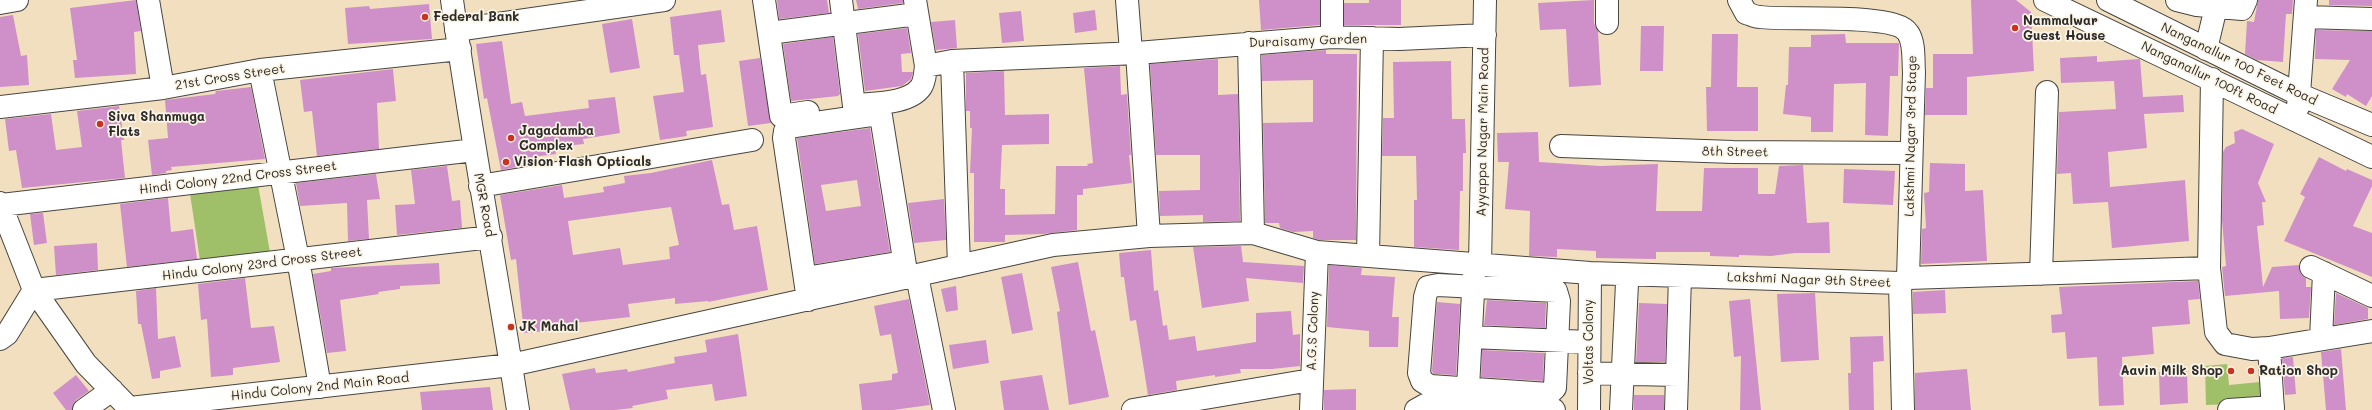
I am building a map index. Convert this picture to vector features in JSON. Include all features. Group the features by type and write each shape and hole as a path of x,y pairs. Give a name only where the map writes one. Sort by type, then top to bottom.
{"street":[{"path":"0,3 17,0"},
{"path":"148,0 163,88"},
{"name":"MGR Road","path":"452,0 480,186 491,237 518,410"},
{"name":"21st Cross Street","path":"0,107 163,88 260,70 458,39 664,0"},
{"path":"764,0 781,116 902,99 916,93 925,80 926,66 916,7 844,22 769,33"},
{"path":"841,0 854,106"},
{"path":"1126,0 1134,52 1149,236"},
{"path":"1332,0 1332,37"},
{"name":"Ayyappa Nagar Main Road","path":"1468,388 1473,287 1477,264 1485,0"},
{"path":"1607,0 1607,22"},
{"name":"Lakshmi Nagar 3rd Stage","path":"1739,0 1746,13 1759,17 1810,17 1899,24 1908,33 1912,48 1910,153 1904,280 1903,410"},
{"name":"Nanganallur 100ft Road","path":"2048,0 2372,157"},
{"name":"Nanganallur 100 Feet Road","path":"2108,0 2298,94 2372,125"},
{"path":"2198,44 2197,4 2242,9 2246,0"},
{"path":"2298,122 2298,94 2306,8 2372,19"},
{"name":"Duraisamy Garden","path":"926,66 952,61 1134,52 1332,37 1372,38 1484,36"},
{"path":"1368,256 1372,38"},
{"path":"1249,43 1253,233"},
{"path":"952,61 959,266"},
{"path":"260,70 298,259 320,387"},
{"path":"2212,79 2209,268 2216,332 2225,344 2252,349 2269,348 2372,331"},
{"path":"2041,274 2047,92"},
{"path":"808,300 784,138 785,131 788,127 878,114 881,116 909,272 944,410"},
{"path":"480,186 752,140"},
{"name":"8th Street","path":"1561,146 1733,152 1910,153"},
{"name":"Hindi Colony 22nd Cross Street","path":"0,204 475,150"},
{"path":"0,204 34,290 86,364 131,409"},
{"name":"Lakshmi Nagar 9th Street","path":"909,272 959,266 1053,245 1149,236 1253,233 1317,252 1590,273 1904,280 2209,268"},
{"name":"Hindu Colony 23rd Cross Street","path":"34,290 491,237"},
{"name":"A.G.S Colony","path":"1311,410 1317,252"},
{"path":"2321,339 2317,270 2372,296"},
{"path":"805,278 909,272"},
{"name":"Hindu Colony 2nd Main Road","path":"131,409 511,365 808,300 909,272"},
{"name":"Voltas Colony","path":"1589,410 1590,273"},
{"path":"1621,410 1626,283 1623,274"},
{"path":"1676,410 1680,276"},
{"path":"1428,287 1473,287 1556,291 1559,301 1555,388 1549,394 1430,386 1422,381 1419,373 1425,297 1428,287"},
{"path":"0,339 7,334 34,290"},
{"path":"1471,337 1589,342"},
{"path":"2229,410 2273,409 2269,348"},
{"path":"1589,373 1677,375"},
{"path":"1133,410 1311,380"},
{"path":"84,410 112,390"},
{"path":"1416,410 1425,405 1441,404 1492,408 1554,410"}],"green space":[{"path":"257,179 271,258 201,267 189,187"},
{"path":"2227,364 2229,385 2260,382 2261,403 2206,405 2205,366"}],"building":[{"path":"136,0 141,31 134,32 136,74 75,78 73,60 77,60 70,8"},
{"path":"777,0 827,0 829,13 779,19"},
{"path":"856,0 903,0 903,3 858,9"},
{"path":"1259,0 1320,0 1320,25 1261,30"},
{"path":"1369,0 1401,0 1401,25 1344,25 1344,3 1369,3"},
{"path":"1594,0 1594,23 1598,31 1601,85 1569,87 1566,29 1540,30 1538,3"},
{"path":"1971,0 2016,0 2031,12 2034,71 1967,77 1967,115 1925,115 1926,88 1933,88 1933,54 1973,54"},
{"path":"2258,0 2293,0 2292,14 2286,14 2283,62 2257,60 2245,54 2247,21 2254,22"},
{"path":"2329,0 2372,0 2372,6 2329,5"},
{"path":"429,4 432,39 348,44 345,8 369,6 370,9"},
{"path":"721,10 725,42 698,45 701,75 706,74 713,127 686,131 687,136 660,140 653,96 684,92 679,55 674,55 670,17"},
{"path":"1095,10 1097,30 1075,33 1073,13"},
{"path":"1021,11 1024,41 1002,43 999,13"},
{"path":"13,15 21,56 27,55 29,85 0,87 0,17"},
{"path":"632,19 640,68 610,73 602,24"},
{"path":"955,20 957,48 936,50 931,22"},
{"path":"1641,26 1664,26 1663,71 1640,71"},
{"path":"907,28 911,53 901,54 902,72 913,72 911,79 902,86 865,91 858,34"},
{"path":"2316,30 2372,31 2372,96 2366,106 2347,94 2346,97 2332,89 2350,60 2315,59"},
{"path":"1712,34 1738,34 1737,87 1758,87 1758,131 1707,131 1706,87 1711,87"},
{"path":"1845,34 1846,43 1899,43 1898,76 1890,76 1888,136 1865,135 1866,83 1834,84 1833,132 1811,132 1811,117 1783,114 1786,85 1788,85 1789,47 1811,47 1811,35"},
{"path":"833,37 840,94 838,96 791,101 783,44"},
{"path":"502,41 511,104 522,102 525,116 589,108 588,100 615,97 620,133 583,139 584,144 555,147 556,154 532,157 533,164 501,170 487,98 484,99 476,44"},
{"path":"1326,50 1326,54 1357,54 1356,240 1319,240 1313,238 1313,231 1293,232 1280,228 1279,223 1265,223 1263,123 1313,122 1313,80 1262,81 1262,55"},
{"path":"2097,56 2097,62 2140,59 2143,97 2183,95 2184,112 2144,114 2147,148 2108,152 2110,187 2185,180 2189,241 2112,248 2108,202 2073,204 2071,173 2057,174 2059,112 2116,109 2114,81 2061,83 2060,58"},
{"path":"760,58 771,123 748,126 739,61"},
{"path":"1218,59 1218,95 1238,94 1240,221 1203,222 1203,215 1160,216 1159,191 1200,190 1200,155 1156,155 1150,64"},
{"path":"1451,61 1452,119 1465,119 1466,153 1463,153 1463,191 1460,191 1459,250 1414,247 1414,200 1417,200 1416,156 1382,156 1383,118 1394,118 1393,62"},
{"path":"1120,66 1121,95 1127,94 1131,155 1129,155 1132,183 1083,189 1083,195 1077,195 1077,230 1043,234 1005,235 1005,242 974,242 974,173 970,173 972,128 970,128 970,111 966,111 966,73 1004,71 1005,115 1049,114 1049,144 1002,145 1000,189 1005,189 1005,215 1055,214 1056,166 1088,166 1087,164 1093,163 1084,68"},
{"path":"393,69 396,101 377,103 379,149 317,156 312,111 304,112 300,80"},
{"path":"251,87 265,159 171,167 172,170 166,171 166,173 152,175 148,140 168,138 165,100 215,94 216,91"},
{"path":"119,106 124,140 121,140 125,178 22,188 16,150 9,151 5,119 51,114 56,150 82,147 77,111"},
{"path":"870,128 890,252 815,264 797,138","holes":["857,180 861,206 826,211 821,185"]},
{"path":"2242,129 2274,144 2258,183 2266,202 2262,202 2264,225 2257,226 2263,287 2272,267 2299,265 2301,274 2306,278 2306,287 2311,287 2309,318 2280,319 2279,291 2225,296 2222,267 2226,266 2222,220 2223,152 2226,147 2235,143 2234,132"},
{"path":"1538,132 1539,162 1600,166 1658,164 1656,211 1702,211 1704,168 1758,168 1758,194 1775,194 1779,166 1803,165 1807,223 1829,222 1830,253 1795,253 1771,256 1739,255 1739,257 1710,256 1710,252 1656,252 1656,259 1596,258 1596,251 1557,249 1557,257 1529,256 1530,211 1505,209 1509,162 1498,162 1497,133"},
{"path":"2319,157 2346,171 2347,169 2372,180 2372,186 2353,226 2372,233 2372,277 2284,241 2305,197 2300,194"},
{"path":"712,160 722,205 729,204 734,230 757,226 768,290 708,302 675,304 675,298 628,304 630,317 557,325 558,330 524,333 516,259 511,260 500,195 562,185 564,198 604,192 603,187 625,183 624,176 651,173","holes":["671,207 679,245 669,247 670,259 623,265 620,248 573,255 568,221"]},
{"path":"1930,163 1965,164 1965,191 1983,190 1987,261 1921,264 1922,229 1926,228 1924,193 1929,192"},
{"path":"447,166 452,201 460,200 462,228 397,235 395,205 415,204 411,170"},
{"path":"1844,169 1895,171 1893,205 1843,203"},
{"path":"376,174 380,199 367,200 369,239 348,241 347,203 300,206 296,183"},
{"path":"168,198 171,232 193,229 197,259 127,267 120,204"},
{"path":"944,199 946,240 914,243 908,203"},
{"path":"43,213 47,243 34,245 30,214"},
{"path":"97,243 98,270 56,275 54,246"},
{"path":"1241,246 1243,262 1304,266 1303,283 1246,278 1249,301 1202,308 1193,247"},
{"path":"1151,250 1154,291 1158,290 1163,326 1167,325 1169,340 1195,336 1197,351 1256,342 1256,313 1291,311 1293,335 1300,334 1300,366 1272,369 1240,369 1241,373 1176,381 1177,390 1148,395 1136,320 1130,321 1124,277 1121,277 1119,253"},
{"path":"1078,262 1091,331 1095,330 1109,397 1069,405 1057,312 1060,311 1051,267"},
{"path":"439,263 440,284 400,286 400,289 378,292 379,294 340,300 346,351 327,353 313,274 331,271 331,268"},
{"path":"1329,265 1362,268 1361,275 1395,277 1392,317 1399,317 1398,347 1369,347 1369,331 1327,327"},
{"path":"1022,273 1033,330 1012,334 1001,277"},
{"path":"245,278 251,328 274,326 280,362 233,368 233,375 211,377 207,319 201,320 198,284"},
{"path":"2198,281 2200,299 2188,300 2190,324 2152,327 2154,354 2122,357 2124,405 2099,406 2097,357 2067,359 2065,332 2052,333 2051,315 2062,314 2059,287"},
{"path":"956,286 958,310 946,312 941,289"},
{"path":"156,288 158,339 175,336 181,367 160,371 160,378 152,379 141,324 138,324 136,291"},
{"path":"1945,290 1946,313 1913,314 1913,292"},
{"path":"1815,293 1819,360 1781,362 1777,294"},
{"path":"2336,293 2368,308 2368,319 2334,325"},
{"path":"909,299 930,405 893,410 862,410 859,384 892,380 892,374 898,373 891,334 880,336 874,306"},
{"path":"1750,299 1761,410 1740,410 1741,356 1734,357 1729,301"},
{"path":"1487,300 1546,303 1545,328 1484,325"},
{"path":"1437,302 1460,304 1456,375 1434,374 1432,371"},
{"path":"1639,303 1667,304 1665,362 1636,362"},
{"path":"738,334 747,396 715,401 712,384 666,390 668,399 632,406 633,408 615,410 570,410 562,374 595,368 596,373 627,369 628,372 675,363 674,357 707,352 705,340"},
{"path":"1883,336 1884,361 1873,362 1874,410 1849,410 1848,373 1851,373 1850,337"},
{"path":"986,340 989,363 953,369 949,345"},
{"path":"2341,349 2346,410 2326,410 2321,352"},
{"path":"1482,350 1544,353 1543,381 1481,377"},
{"path":"2293,357 2296,394 2285,395 2282,358"},
{"path":"1967,369 1971,410 1915,410 1915,373"},
{"path":"2187,371 2188,403 2160,405 2159,372"},
{"path":"76,375 89,391 76,400 72,410 66,410 53,393"},
{"path":"1042,375 1049,410 1004,410 1000,381"},
{"path":"490,387 493,410 422,410 420,392"},
{"path":"1356,389 1356,410 1324,410 1324,390"},
{"path":"1634,395 1664,395 1664,410 1634,410"}],"place":[{"name":"Federal Bank","path":"425,17"},
{"name":"Nammalwar Guest House","path":"2015,28"},
{"name":"Siva Shanmuga Flats","path":"100,124"},
{"name":"Jagadamba Complex","path":"511,138"},
{"name":"Vision Flash Opticals","path":"506,162"},
{"name":"JK Mahal","path":"511,327"},
{"name":"Aavin Milk Shop","path":"2231,371"},
{"name":"Ration Shop","path":"2251,371"}]}
